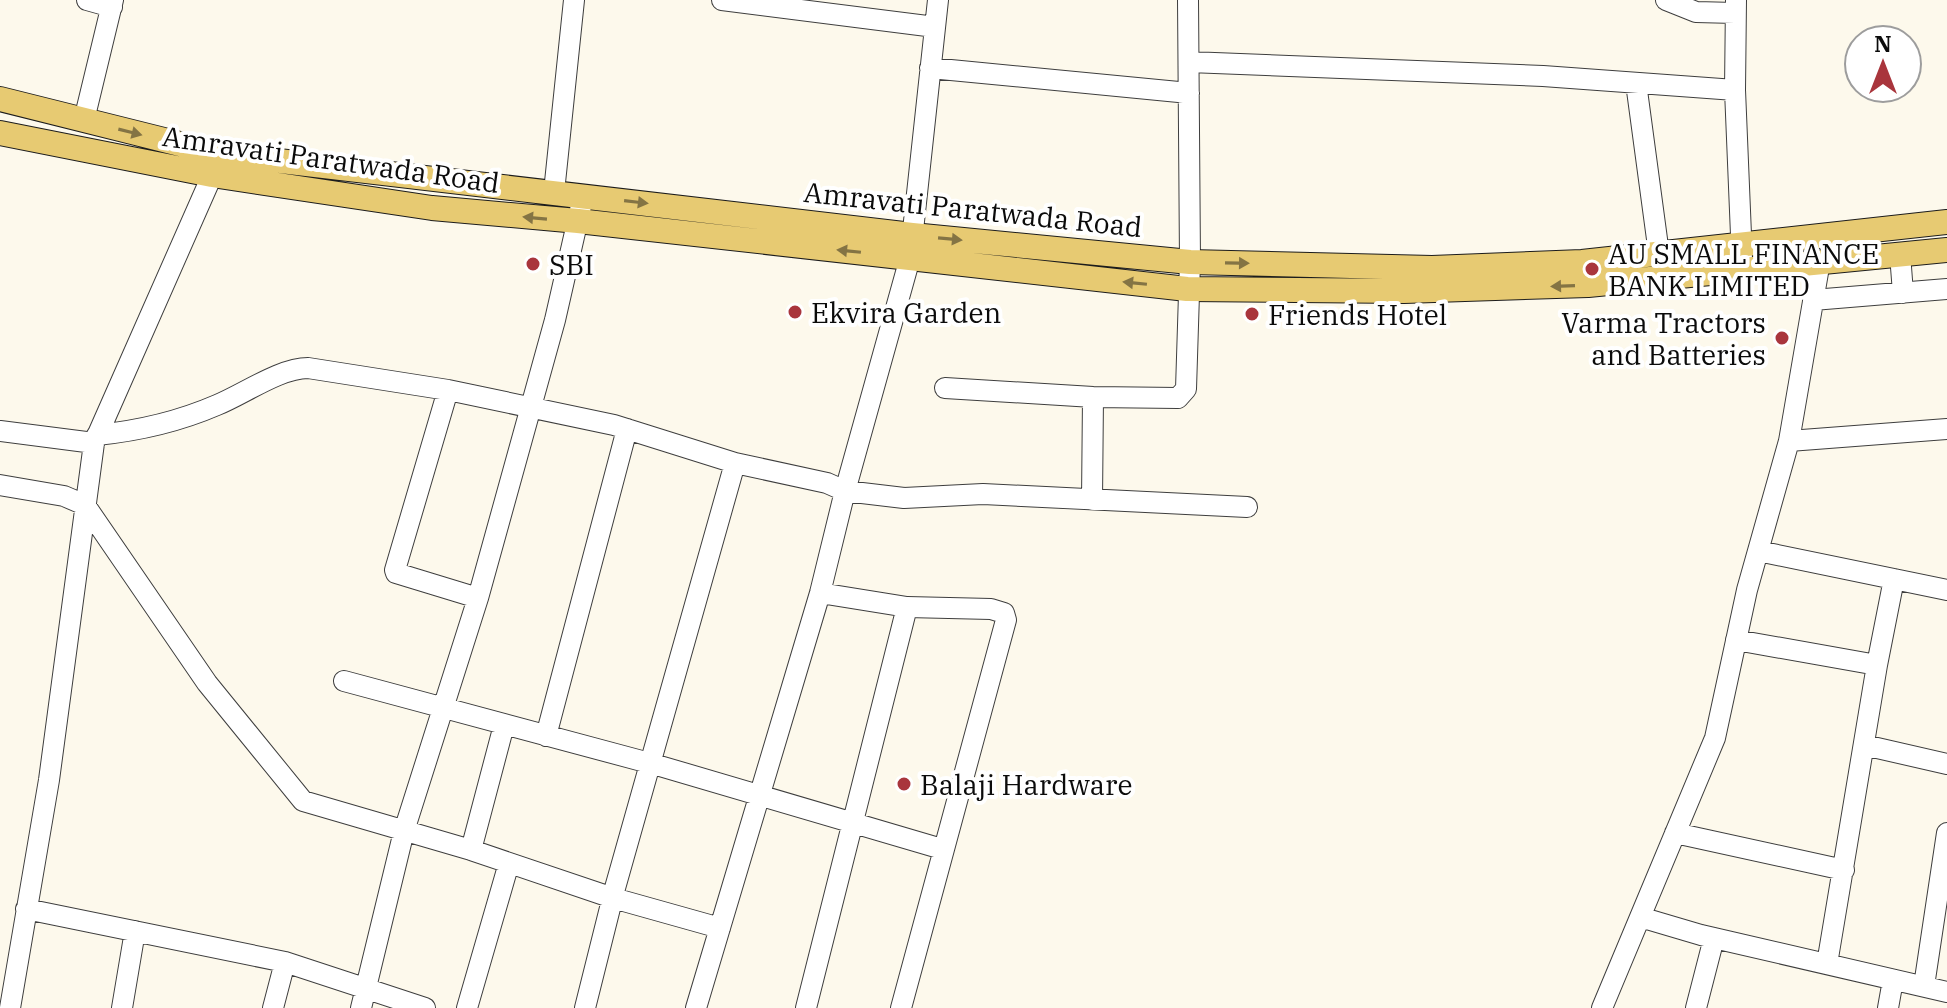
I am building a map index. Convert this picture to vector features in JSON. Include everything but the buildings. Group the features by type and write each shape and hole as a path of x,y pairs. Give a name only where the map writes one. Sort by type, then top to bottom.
{"main road":[{"name":"Amravati Paratwada Road","path":"0,99 84,120 216,165 554,192 1187,289 1404,291 1588,285 1947,250"},
{"name":"Amravati Paratwada Road","path":"0,133 216,165 432,208 911,246 1190,262 1432,268 1582,262 1947,222"}],"street":[{"path":"84,120 113,3 87,0"},
{"path":"554,192 574,0"},
{"path":"722,0 935,27"},
{"path":"696,1008 820,593 911,246 938,0"},
{"path":"945,388 1093,397 1178,398 1183,394 1186,389 1190,262 1188,0"},
{"path":"1666,0 1696,12 1736,7 1735,90 1743,271"},
{"path":"1189,62 1543,76 1735,90"},
{"path":"930,68 1189,93"},
{"path":"1636,83 1659,254"},
{"path":"10,1008 49,780 96,439 216,165"},
{"path":"363,999 404,831 478,598 555,320 583,196"},
{"path":"1900,254 1903,293"},
{"path":"1602,1008 1715,738 1758,551 1789,441 1820,261"},
{"path":"1813,300 1947,289"},
{"path":"0,431 96,439 207,409 299,368 448,390 627,429 735,463 827,483 845,491 904,498 983,494 1247,507"},
{"path":"448,390 395,570 407,578 478,598"},
{"path":"1092,500 1093,397"},
{"path":"546,736 627,429"},
{"path":"1789,441 1947,429"},
{"path":"585,1008 735,463"},
{"path":"0,485 64,496 85,505 207,683 296,794 312,805 471,850 613,898 720,928"},
{"path":"1758,551 1947,590"},
{"path":"1827,964 1894,579"},
{"path":"820,593 907,607 991,609 1004,613 1006,620 901,1008"},
{"path":"806,1008 907,607"},
{"path":"1736,640 1877,665"},
{"path":"344,681 650,763 942,849"},
{"path":"471,850 504,725"},
{"path":"1864,745 1947,764"},
{"path":"1675,833 1844,870"},
{"path":"1924,986 1947,833"},
{"path":"467,1008 509,863"},
{"path":"26,909 285,962 363,999 425,1008"},
{"path":"1640,917 1714,938 1947,992"},
{"path":"122,1008 135,931"},
{"path":"1696,1008 1714,938"},
{"path":"273,1008 285,962"},
{"path":"1888,1008 1893,980"}],"place":[{"name":"SBI","path":"533,264"},
{"name":"AU SMALL FINANCE BANK LIMITED","path":"1592,269"},
{"name":"Ekvira Garden","path":"795,312"},
{"name":"Friends Hotel","path":"1252,314"},
{"name":"Varma Tractors and Batteries","path":"1782,338"},
{"name":"Balaji Hardware","path":"904,784"}]}
